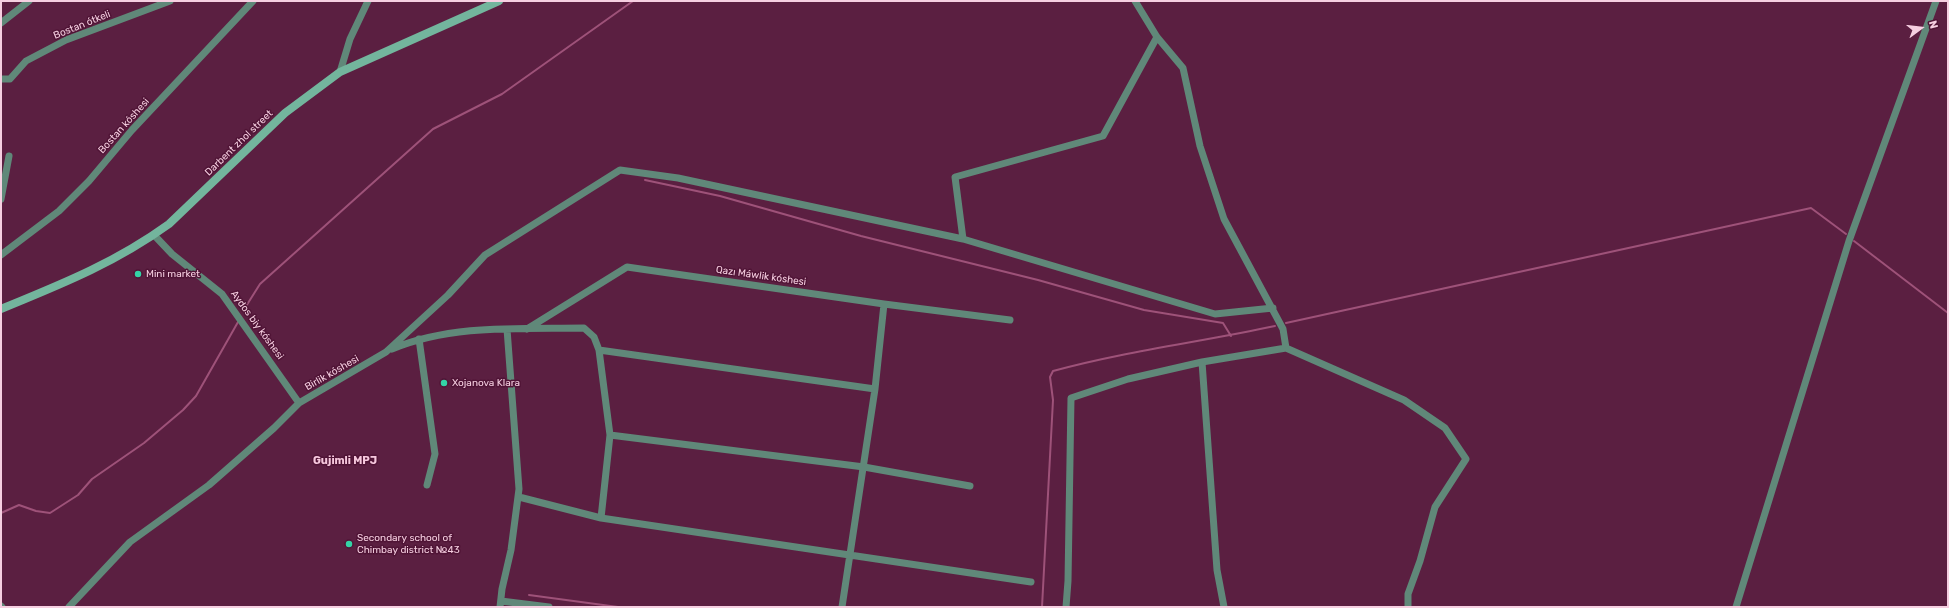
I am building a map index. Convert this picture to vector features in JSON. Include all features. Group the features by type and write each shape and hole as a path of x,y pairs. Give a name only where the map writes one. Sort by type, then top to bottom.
{"main road":[{"name":"Darbent zhol street","path":"1,309 109,262 154,235 169,224 285,113 340,72 499,1"}],"street":[{"path":"1,23 29,1"},
{"name":"Bostan ótkeli","path":"1,79 10,79 26,61 66,40 170,1"},
{"name":"Bostan kóshesi","path":"1,255 58,212 89,181 132,130 253,1"},
{"path":"340,72 350,39 368,1"},
{"path":"1135,1 1157,37 1183,68 1200,146 1224,219 1284,329 1286,348"},
{"path":"1736,607 1848,241 1936,1"},
{"path":"1157,37 1103,136 955,177 963,239 1216,314 1273,308"},
{"path":"1,199 9,156"},
{"name":"Birlik kóshesi","path":"69,607 130,542 209,485 274,428 299,403 386,352 448,295 485,255 618,171 624,170 678,178 963,239"},
{"name":"Aydos biy kóshesi","path":"154,235 172,254 222,294 299,403"},
{"name":"Qazı Máwlik kóshesi","path":"527,329 627,267 884,304 1010,320"},
{"path":"842,607 875,389 884,304"},
{"path":"386,352 419,340 482,329 584,328 594,337 599,350 610,435 601,518"},
{"path":"507,329 518,497 511,550 500,604 549,607"},
{"path":"419,340 434,454 427,485"},
{"path":"1066,607 1068,581 1071,398 1128,379 1202,362 1286,348 1404,400 1445,428 1466,459 1435,507 1420,561 1408,594 1408,607"},
{"path":"599,350 875,389"},
{"path":"1202,362 1217,570 1224,607"},
{"path":"610,435 864,467 970,486"},
{"path":"518,497 601,518 1031,582"}],"waterway":[{"path":"243,311 260,284 433,129 502,94 633,1"},
{"path":"645,180 720,196 861,236 1038,280 1144,310 1223,323 1231,336"},
{"path":"1286,323 1811,208 1846,234"},
{"path":"1854,241 1948,313"},
{"path":"1,513 19,505 36,511 50,513 78,495 92,479 144,443 183,410 196,396 238,322"},
{"path":"1042,607 1053,400 1050,377 1053,371 1136,352 1275,326"},
{"path":"529,595 618,607"}],"place":[{"name":"Mini market","path":"138,274"},
{"name":"Xojanova Klara","path":"444,383"},
{"name":"Secondary school of Chimbay district №43","path":"349,544"}],"district":[{"name":"Gujimli MPJ","path":"345,461"}]}
